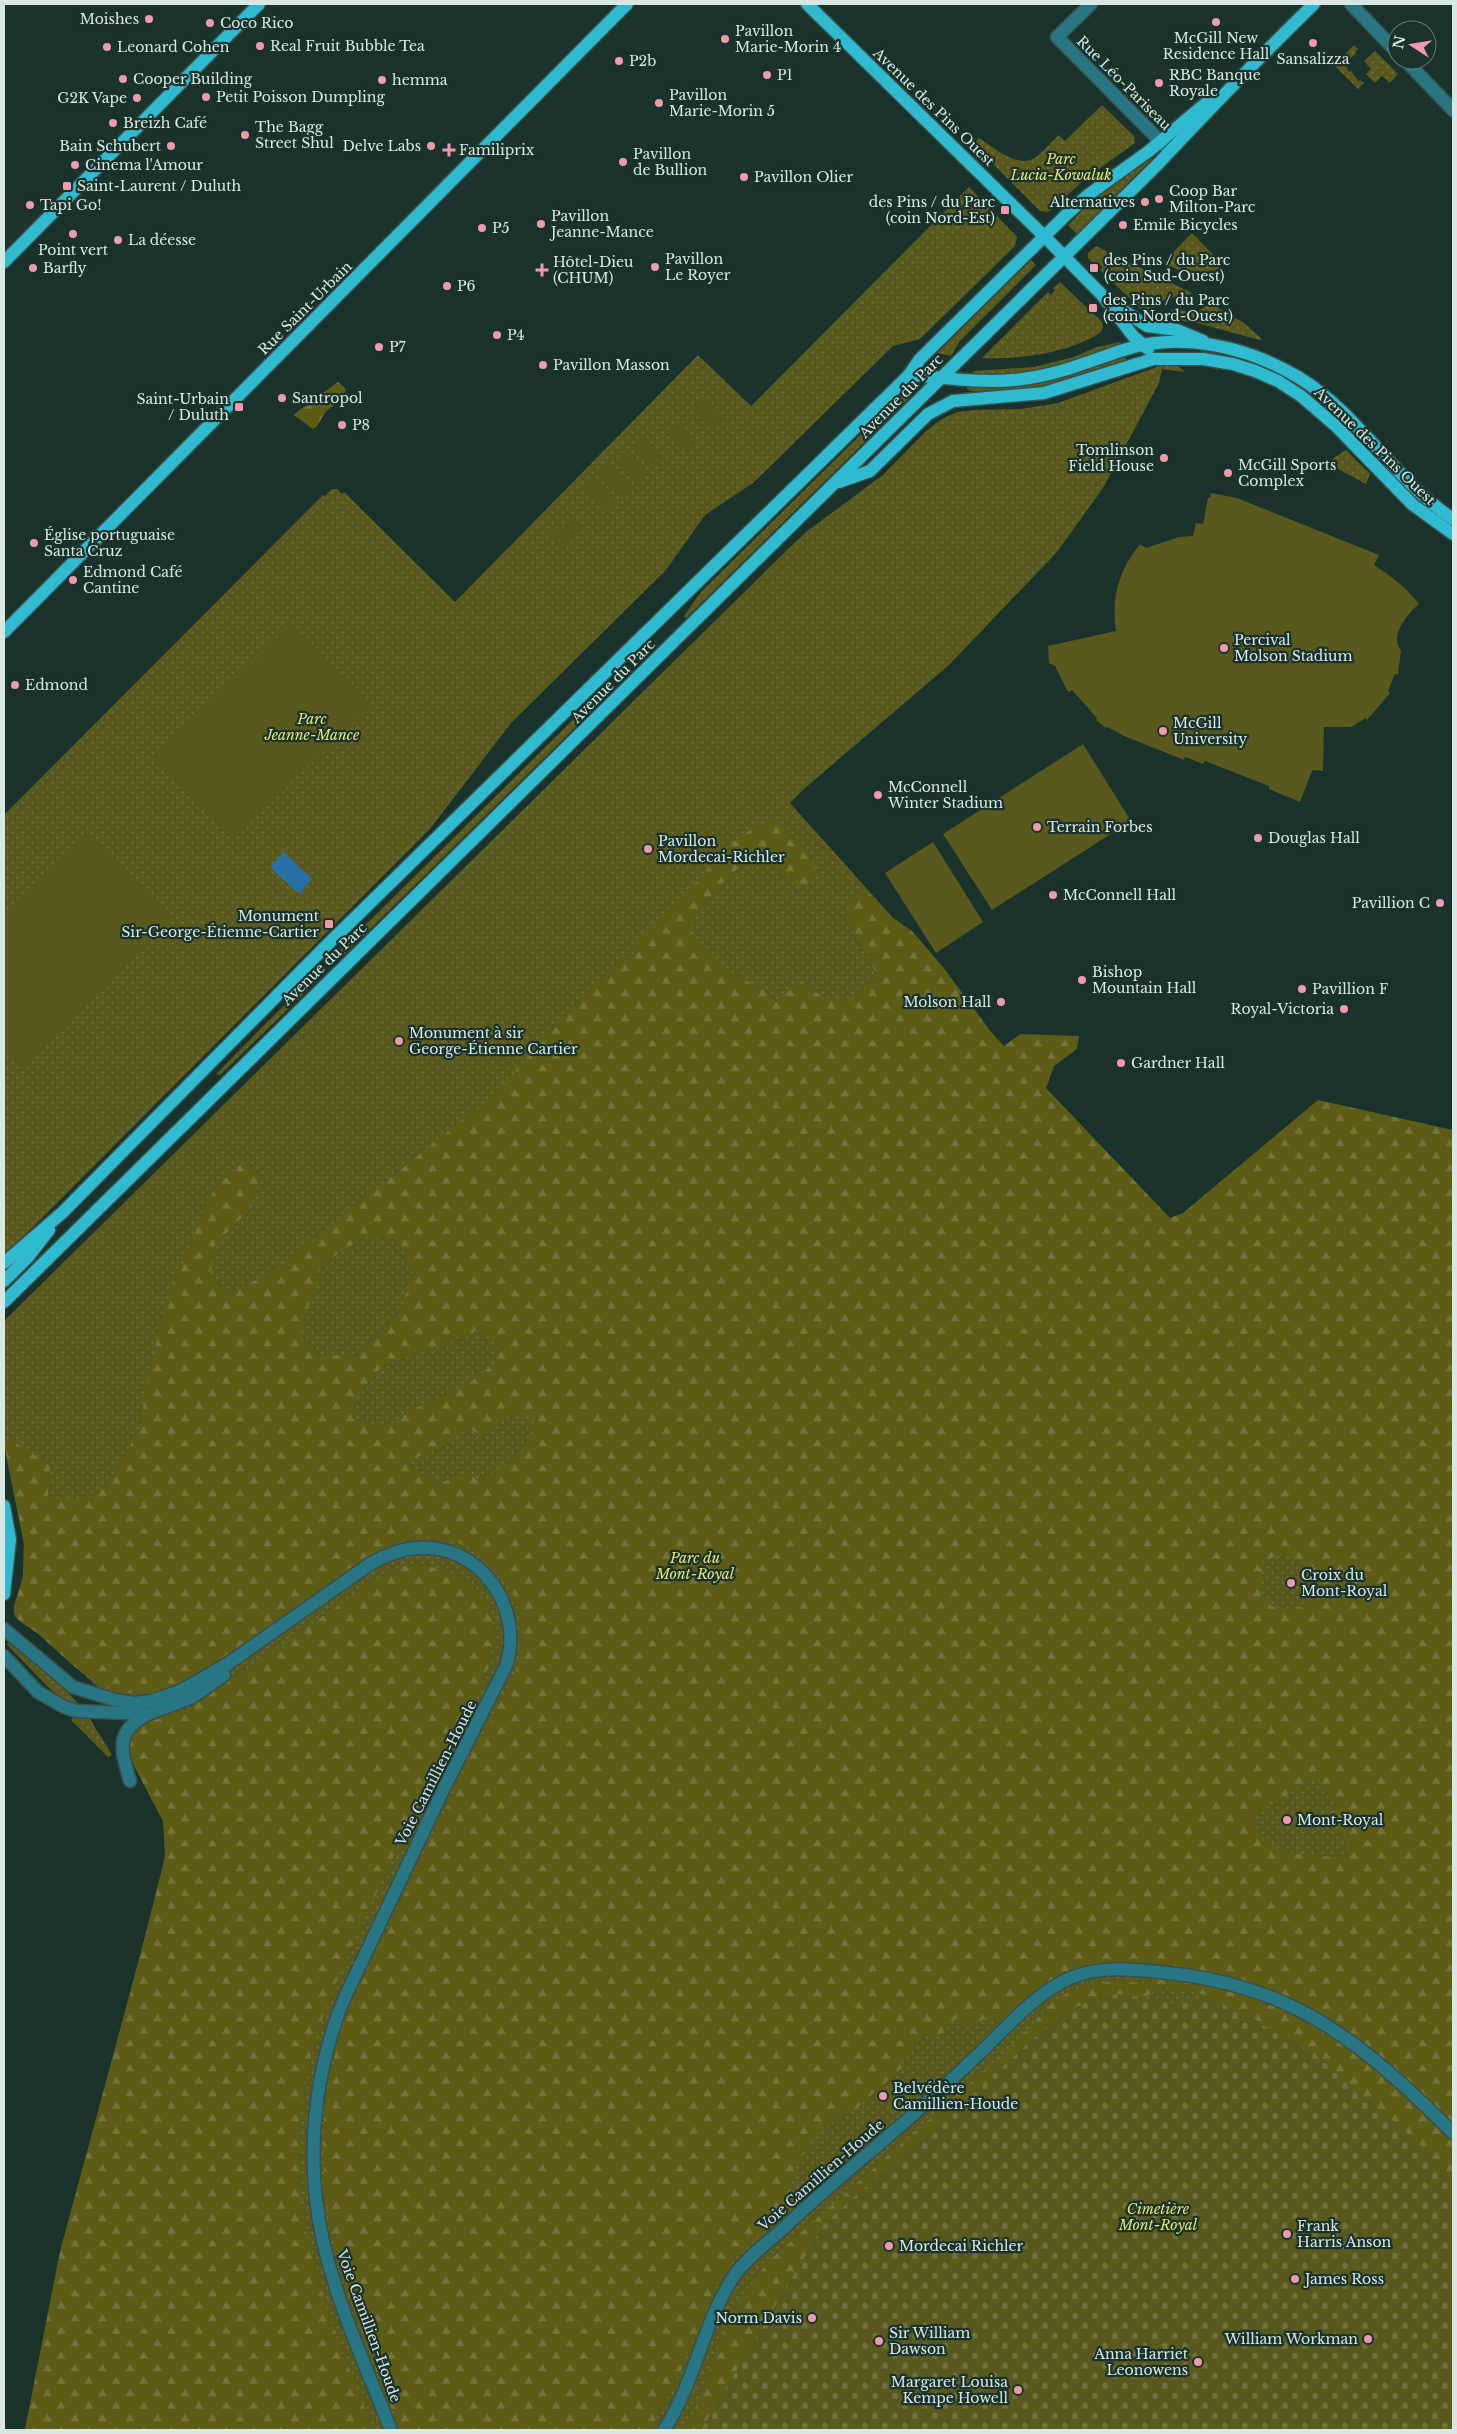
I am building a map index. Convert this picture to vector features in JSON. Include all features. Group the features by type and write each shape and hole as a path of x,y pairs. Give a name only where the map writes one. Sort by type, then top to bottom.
{"main road":[{"path":"4,262 259,4"},
{"name":"Rue Saint-Urbain","path":"4,632 627,4"},
{"name":"Avenue des Pins Ouest","path":"807,4 1064,256 1102,295 1133,336 1160,358"},
{"name":"Avenue du Parc","path":"4,1302 942,378 1170,151 1239,77 1314,4"},
{"name":"Avenue du Parc","path":"4,1263 63,1212 325,947 909,375 920,359 1088,195 1160,141 1239,77"},
{"name":"Avenue des Pins Ouest","path":"1102,295 1147,326 1177,330 1217,346 1261,358 1307,383 1339,410 1423,497 1453,519"},
{"name":"Avenue des Pins Ouest","path":"909,375 997,381 1030,378 1066,370 1115,352 1143,345 1187,343 1217,346"},
{"name":"Avenue des Pins Ouest","path":"834,483 870,471 928,414 948,402 966,398 1044,393 1136,363 1160,358 1203,359 1233,364 1255,371 1285,385 1330,420 1416,508 1453,534"},
{"name":"Avenue du Parc","path":"4,1281 28,1257 63,1212"},
{"path":"4,1506 10,1539 4,1594"}],"street":[{"name":"Rue Léo-Pariseau","path":"1091,4 1057,37 1170,151"},
{"path":"1351,4 1387,42"},
{"path":"1415,70 1453,110"},
{"name":"Voie Camillien-Houde","path":"4,1629 73,1688 106,1698 134,1703 151,1701 172,1694 229,1663 370,1564 407,1550 433,1549 460,1556 485,1573 503,1601 511,1633 510,1650 506,1666 446,1784 344,1999 332,2034 318,2097 315,2177 323,2241 352,2333 392,2430"},
{"name":"Voie Camillien-Houde","path":"4,1656 38,1692 70,1710 148,1714 191,1698 365,1575 385,1564 402,1558 423,1555 435,1556 462,1566 486,1586 500,1612 504,1638 500,1664 436,1791 336,2003 322,2047 313,2095 309,2145 310,2185 317,2238 335,2301 384,2430"},
{"path":"130,1781 122,1751 124,1734 132,1722 148,1714"},
{"name":"Voie Camillien-Houde","path":"664,2430 686,2389 726,2290 744,2264 810,2203 929,2100 1035,2002 1054,1987 1072,1978 1091,1972 1112,1969 1168,1973 1244,1988 1283,2002 1329,2026 1359,2046 1393,2074 1453,2133"},
{"name":"Voie Camillien-Houde","path":"671,2430 692,2390 723,2310 732,2292 749,2268 1046,2001 1076,1983 1094,1978 1116,1976 1162,1978 1229,1990 1277,2006 1344,2043 1367,2060 1453,2141"}],"green space":[{"path":"1354,45 1358,49 1356,54 1344,63 1349,72 1351,71 1358,81 1360,80 1364,83 1358,89 1334,65"},
{"path":"1375,51 1387,63 1387,70 1394,70 1398,74 1390,83 1382,76 1375,83 1366,74 1371,69 1364,61"},
{"name":"Parc Lucia-Kowaluk","path":"1102,105 1134,136 1135,143 1085,179 1061,201 1058,198 1054,203 1056,206 1048,212 1040,211 973,144 979,138 1006,156 1021,161 1029,160 1039,155 1059,135 1065,141"},
{"path":"1150,157 1152,159 1077,234 1068,225 1091,202"},
{"name":"Parc Jeanne-Mance","path":"969,187 1017,237 1015,246 920,339 893,346 753,483 705,515 666,570 511,723 430,829 4,1256 4,815 323,495 325,496 332,489 337,489 342,494 344,492 455,602 698,355 751,406"},
{"path":"1192,233 1223,265 1205,282 1163,263"},
{"path":"1096,246 1192,293 1185,298 1173,297 1164,300 1148,312 1144,312 1100,270 1102,267 1097,263 1095,265 1088,258 1088,253"},
{"path":"1031,260 1036,265 960,341 951,356 937,353"},
{"path":"1060,282 1102,322 1101,332 1075,345 1043,354 1011,358 982,358 1048,292 1051,295 1055,290 1053,288"},
{"path":"1210,303 1244,323 1262,339 1197,323 1160,318 1173,309 1196,313"},
{"path":"1120,342 1121,344 1086,357 1048,368 1010,374 971,374 974,371 1034,367 1074,357 1097,347"},
{"path":"1125,355 1126,360 1042,386 1008,391 974,391 967,389 968,386 1020,385 1048,381 1071,375"},
{"name":"Parc du Mont-Royal","path":"1162,365 1177,365 1185,372 1162,369 1159,383 1103,488 1057,552 949,665 790,803 947,978 940,986 1205,1260 1453,1186 1453,2226 697,2430 25,2430 60,2252 162,1874 166,1848 163,1821 133,1764 139,1724 38,1633 17,1619 14,1614 14,1607 23,1577 24,1544 4,1446 4,1321 787,550 806,532 883,475 926,431 942,419 957,412 1021,409 1058,403"},
{"path":"338,382 346,389 344,394 340,401 325,413 319,424 313,429 294,415 304,407 323,403 323,393"},
{"path":"903,393 908,399 686,618 684,616 701,592"},
{"path":"703,398 724,421 712,432 691,409"},
{"path":"680,420 699,442 688,452 669,430"},
{"path":"644,436 663,458 652,468 633,446"},
{"path":"626,450 648,472 637,483 615,460"},
{"path":"1346,450 1370,474 1366,484 1329,464 1335,457"},
{"path":"610,464 631,486 620,497 599,475"},
{"path":"595,477 615,501 604,511 583,487"},
{"name":"Percival Molson Stadium","path":"1211,493 1237,498 1379,555 1374,565 1409,592 1419,604 1409,613 1398,632 1398,644 1401,650 1398,674 1395,674 1388,691 1390,693 1367,720 1366,718 1351,727 1324,727 1323,771 1313,770 1300,802 1269,789 1269,786 1205,761 1203,764 1185,757 1184,760 1124,736 1108,727 1106,728 1096,720 1097,718 1072,690 1069,692 1067,690 1055,666 1049,663 1048,646 1116,631 1115,607 1118,584 1133,554 1140,544 1146,548 1179,537 1193,536 1196,523 1203,524 1208,498 1210,498"},
{"path":"574,515 583,528 559,548 549,535"},
{"path":"292,623 371,705 233,840 154,759"},
{"path":"599,694 604,699 339,960 334,956"},
{"name":"Terrain Forbes","path":"1083,744 1131,821 992,910 943,834"},
{"name":"Parc du Mont-Royal","path":"775,821 816,867 806,889 796,886 757,848 694,914 691,932 734,975 762,988 776,1002 800,981 826,999 847,1000 877,974 847,917 849,901 866,889 880,909 912,931 943,967 991,1032 1004,1046 1020,1034 1079,1036 1077,1049 1054,1066 1046,1088 1170,1218 1183,1213 1318,1100 1453,1130 1453,2178 1415,2140 1270,2027 1207,1995 1166,1987 1131,2003 749,2430 685,2430 736,2307 770,2260 1012,2046 1052,2003 1069,1992 1092,1984 1119,1981 1151,1984 1154,1968 1109,1965 1021,2005 1003,2018 982,2020 967,2028 957,2018 935,2039 928,2032 901,2062 904,2066 852,2112 849,2108 808,2144 811,2148 799,2158 801,2161 794,2171 790,2201 772,2219 773,2224 736,2257 720,2278 682,2368 650,2430 401,2430 362,2334 333,2238 325,2189 323,2140 328,2089 340,2037 356,1995 467,1764 517,1669 522,1648 522,1627 518,1607 510,1588 482,1556 464,1546 445,1539 424,1537 408,1539 385,1547 364,1558 196,1676 176,1685 147,1692 115,1692 114,1688 82,1672 16,1617 14,1607 23,1577 24,1544 4,1442 7,1439 13,1441 50,1465 48,1497 75,1500 105,1488 139,1431 149,1373 165,1306 209,1198 233,1169 243,1163 260,1176 251,1208 215,1245 211,1271 217,1286 235,1292 279,1267 491,1097 609,970 634,953 633,942 684,895 725,850 749,831 762,824","holes":["365,1236 399,1240 413,1272 399,1315 358,1356 317,1355 301,1333 321,1265","475,1331 498,1342 496,1362 464,1387 426,1403 383,1428 353,1419 355,1398 382,1366","520,1412 537,1423 522,1450 482,1481 465,1473 440,1483 404,1463 443,1446 467,1429 483,1435 506,1417","1276,1556 1288,1557 1306,1564 1313,1578 1309,1596 1303,1607 1276,1608 1260,1600 1263,1562","1310,1778 1324,1787 1334,1803 1337,1825 1349,1850 1347,1856 1303,1855 1288,1852 1274,1846 1263,1839 1256,1828 1254,1813 1287,1796"]},
{"path":"86,835 93,836 173,915 21,1068 4,1051 4,919"},
{"path":"933,842 983,922 936,953 885,873"},
{"path":"314,975 318,980 218,1075 217,1073"},
{"path":"414,1565 444,1570 469,1583 479,1592 492,1617 494,1633 493,1650 480,1690 414,1812 329,2001 312,2053 306,2080 299,2141 299,2175 302,2208 316,2273 337,2337 373,2430 25,2430 60,2252 134,1980 165,1857 163,1821 129,1755 127,1739 139,1724 178,1714 210,1695 377,1578 404,1566"},
{"path":"10,1641 46,1670 77,1702 75,1705 58,1697 10,1648 7,1644"},
{"path":"73,1717 90,1719 112,1755 108,1757 71,1720"},
{"name":"Cimetière Mont-Royal","path":"1123,1994 1181,2005 1207,1995 1314,2053 1415,2140 1453,2178 1453,2430 701,2430 824,2224 1062,2014 1101,1996"}],"water":[{"path":"284,852 312,879 299,894 270,867"}],"place":[{"name":"Moishes","path":"149,19"},
{"name":"McGill New Residence Hall","path":"1216,22"},
{"name":"Coco Rico","path":"210,23"},
{"name":"Pavillon Marie-Morin 4","path":"725,39"},
{"name":"Sansalizza","path":"1313,43"},
{"name":"Real Fruit Bubble Tea","path":"260,46"},
{"name":"Leonard Cohen","path":"107,47"},
{"name":"P2b","path":"619,61"},
{"name":"P1","path":"767,75"},
{"name":"Cooper Building","path":"123,79"},
{"name":"hemma","path":"382,80"},
{"name":"RBC Banque Royale","path":"1159,83"},
{"name":"Petit Poisson Dumpling","path":"206,97"},
{"name":"G2K Vape","path":"137,98"},
{"name":"Pavillon Marie-Morin 5","path":"659,103"},
{"name":"Breizh Café","path":"113,123"},
{"name":"The Bagg Street Shul","path":"245,135"},
{"name":"Bain Schubert","path":"171,146"},
{"name":"Delve Labs","path":"431,146"},
{"name":"Familiprix","path":"449,150"},
{"name":"Pavillon de Bullion","path":"623,162"},
{"name":"Cinema l'Amour","path":"75,165"},
{"name":"Pavillon Olier","path":"744,177"},
{"name":"Saint-Laurent / Duluth","path":"67,186"},
{"name":"Coop Bar Milton-Parc","path":"1159,199"},
{"name":"Alternatives","path":"1145,202"},
{"name":"Tapi Go!","path":"30,205"},
{"name":"des Pins / du Parc (coin Nord-Est)","path":"1005,210"},
{"name":"Pavillon Jeanne-Mance","path":"541,224"},
{"name":"Emile Bicycles","path":"1123,225"},
{"name":"P5","path":"482,228"},
{"name":"Point vert","path":"73,234"},
{"name":"La déesse","path":"118,240"},
{"name":"Pavillon Le Royer","path":"655,267"},
{"name":"Barfly","path":"33,268"},
{"name":"des Pins / du Parc (coin Sud-Ouest)","path":"1094,268"},
{"name":"Hôtel-Dieu (CHUM)","path":"542,270"},
{"name":"P6","path":"447,286"},
{"name":"des Pins / du Parc (coin Nord-Ouest)","path":"1093,308"},
{"name":"P4","path":"497,335"},
{"name":"P7","path":"379,347"},
{"name":"Pavillon Masson","path":"543,365"},
{"name":"Santropol","path":"282,398"},
{"name":"Saint-Urbain / Duluth","path":"239,407"},
{"name":"P8","path":"342,425"},
{"name":"Tomlinson Field House","path":"1164,458"},
{"name":"McGill Sports Complex","path":"1228,473"},
{"name":"Église portuguaise Santa Cruz","path":"34,543"},
{"name":"Edmond Café Cantine","path":"73,580"},
{"name":"Percival Molson Stadium","path":"1224,648"},
{"name":"Edmond","path":"15,685"},
{"name":"McGill University","path":"1163,731"},
{"name":"McConnell Winter Stadium","path":"878,795"},
{"name":"Terrain Forbes","path":"1037,827"},
{"name":"Douglas Hall","path":"1258,838"},
{"name":"Pavillon Mordecai-Richler","path":"648,849"},
{"name":"McConnell Hall","path":"1053,895"},
{"name":"Pavillion C","path":"1440,903"},
{"name":"Monument Sir-George-Étienne-Cartier","path":"329,924"},
{"name":"Bishop Mountain Hall","path":"1082,980"},
{"name":"Pavillion F","path":"1302,989"},
{"name":"Molson Hall","path":"1001,1002"},
{"name":"Royal-Victoria","path":"1344,1009"},
{"name":"Monument à sir George-Étienne Cartier","path":"399,1041"},
{"name":"Gardner Hall","path":"1121,1063"},
{"name":"Croix du Mont-Royal","path":"1291,1583"},
{"name":"Mont-Royal","path":"1287,1820"},
{"name":"Belvédère Camillien-Houde","path":"883,2096"},
{"name":"Frank Harris Anson","path":"1287,2234"},
{"name":"Mordecai Richler","path":"889,2246"},
{"name":"James Ross","path":"1295,2279"},
{"name":"Norm Davis","path":"812,2318"},
{"name":"William Workman","path":"1368,2339"},
{"name":"Sir William Dawson","path":"879,2341"},
{"name":"Anna Harriet Leonowens","path":"1198,2362"},
{"name":"Margaret Louisa Kempe Howell","path":"1018,2390"}]}
